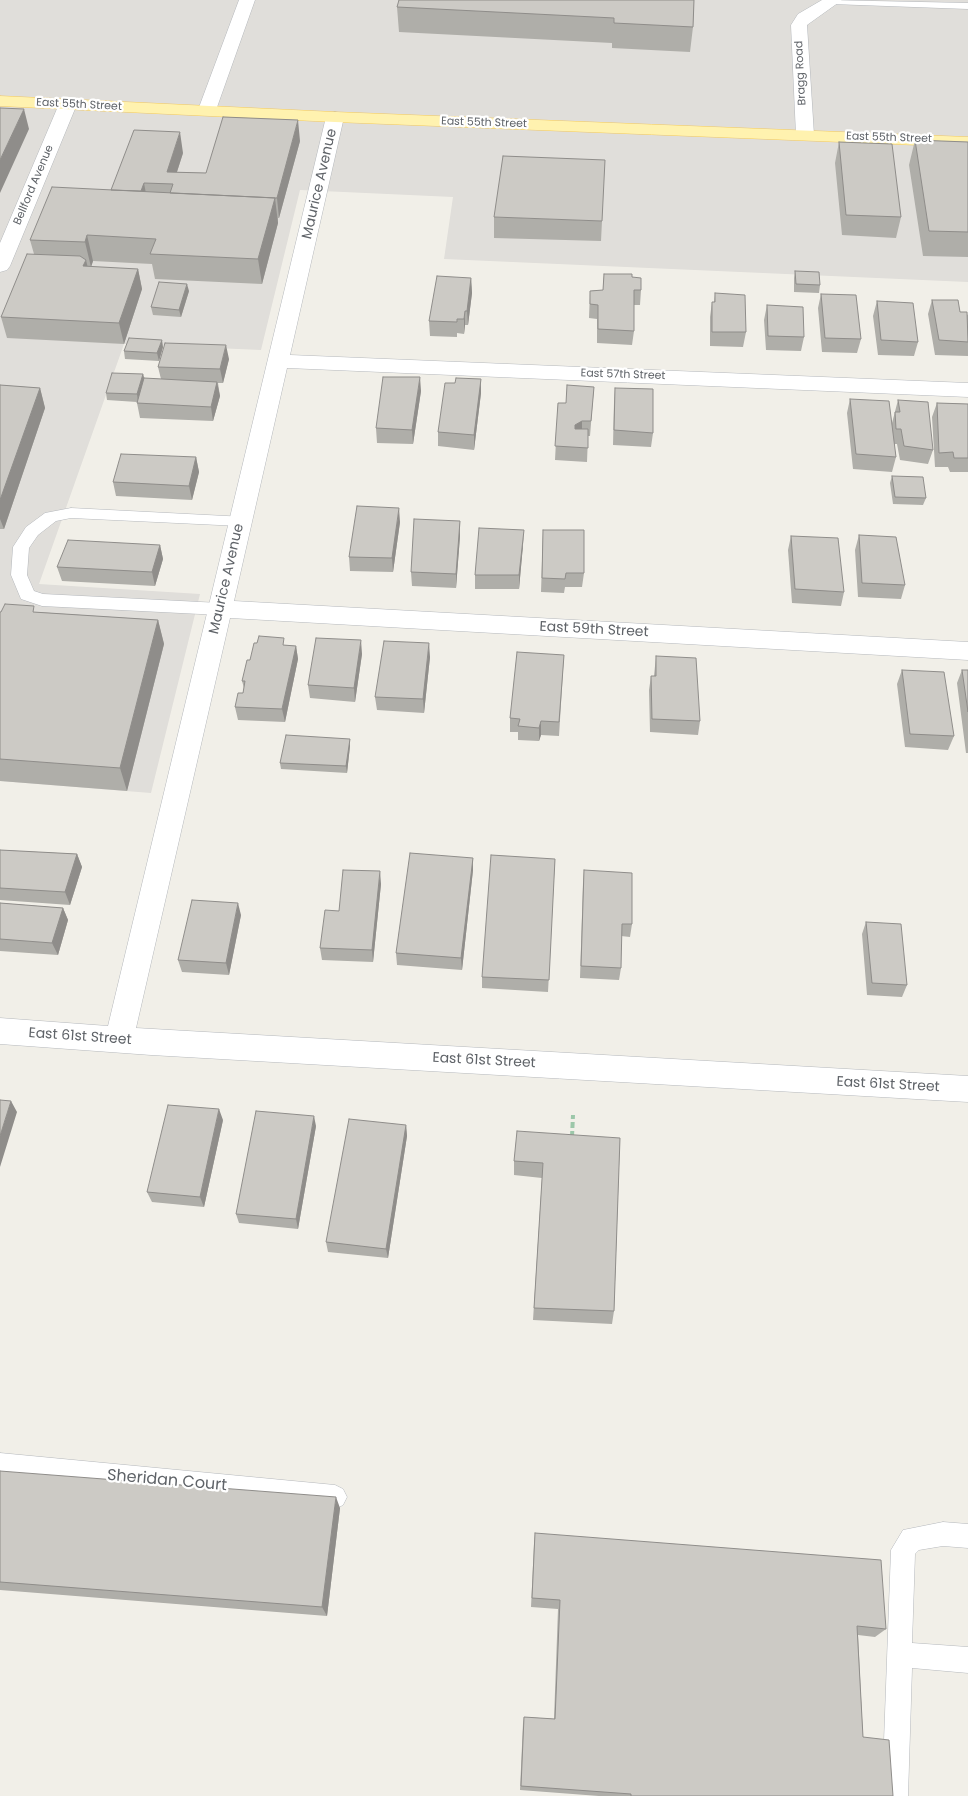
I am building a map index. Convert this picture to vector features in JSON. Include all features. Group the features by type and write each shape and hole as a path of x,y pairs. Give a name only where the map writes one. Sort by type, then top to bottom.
{"main road":[{"name":"East 55th Street","path":"0,101 336,117 968,142"}],"street":[{"path":"207,110 247,0"},
{"name":"Bragg Road","path":"805,135 799,25 804,18 833,1"},
{"name":"Bellford Avenue","path":"0,266 68,104"},
{"name":"Maurice Avenue","path":"119,1040 336,117"},
{"name":"East 57th Street","path":"279,361 968,390"},
{"name":"East 59th Street","path":"220,609 968,651"},
{"name":"East 61st Street","path":"0,1031 119,1040 968,1089"}],"lane":[{"path":"833,1 968,8"},
{"path":"220,609 42,600 27,595 19,575 21,547 32,531 51,518 71,513 240,521"},
{"name":"Sheridan Court","path":"0,1465 335,1497"},
{"path":"895,1796 903,1550 912,1539 943,1534 968,1536"},
{"path":"899,1655 968,1660"}],"path":[{"path":"572,1141 573,1115"}],"shaded area":[{"path":"0,0 968,0 968,282 444,259 453,197 300,190 261,350 124,344 39,584 200,594 151,793 0,781"}],"building":[{"path":"399,0 694,0 693,27 614,23 614,18 397,7"},
{"path":"0,108 24,109 0,160"},
{"path":"223,117 298,120 277,198 170,193 173,184 144,183 141,191 111,190 134,130 180,132 167,172 206,173"},
{"path":"915,140 968,142 968,232 929,231"},
{"path":"839,142 892,144 901,217 846,215"},
{"path":"503,156 605,160 602,221 494,217"},
{"path":"52,187 275,198 258,259 150,254 156,239 87,235 85,242 30,240"},
{"path":"27,254 80,256 86,260 83,266 138,269 119,323 1,317"},
{"path":"795,271 819,272 820,285 796,284"},
{"path":"604,274 632,274 632,277 641,278 641,290 634,290 634,331 598,329 598,305 590,304 590,291 603,290"},
{"path":"437,276 471,278 467,311 465,311 464,319 457,319 457,322 429,321"},
{"path":"159,282 187,284 179,310 151,307"},
{"path":"715,293 745,295 746,332 712,332 712,302 715,302"},
{"path":"821,294 856,295 861,339 825,338"},
{"path":"932,300 958,300 960,312 967,312 968,342 939,340"},
{"path":"877,301 913,303 918,342 881,340"},
{"path":"767,305 803,307 804,337 768,336"},
{"path":"129,338 162,340 157,353 124,351"},
{"path":"165,343 226,345 220,369 158,367"},
{"path":"112,373 143,374 137,394 106,393"},
{"path":"383,377 420,377 412,430 376,428"},
{"path":"144,378 217,382 211,407 137,403"},
{"path":"456,378 481,379 474,435 438,432 445,383 455,383"},
{"path":"0,385 40,388 0,500"},
{"path":"567,385 594,387 591,421 582,421 575,425 575,429 588,429 588,448 555,446 558,403 566,403"},
{"path":"615,388 653,389 653,433 614,430"},
{"path":"850,399 889,401 896,457 856,454"},
{"path":"898,400 928,402 933,450 904,446 901,429 896,429 895,412 900,412"},
{"path":"937,403 968,404 968,458 954,458 953,452 939,453"},
{"path":"121,454 196,457 189,486 113,482"},
{"path":"892,476 923,477 926,498 895,497"},
{"path":"357,506 399,508 392,558 349,557"},
{"path":"414,519 460,521 456,574 411,572"},
{"path":"479,528 524,530 519,575 475,575"},
{"path":"543,530 584,530 584,573 566,573 565,579 542,578"},
{"path":"859,535 896,537 905,585 862,583"},
{"path":"791,536 838,538 844,592 795,589"},
{"path":"68,540 160,545 152,572 57,567"},
{"path":"5,604 34,606 33,612 158,620 120,768 0,759 0,612"},
{"path":"259,636 284,638 283,645 296,646 282,709 235,707 238,693 243,693 245,681 242,681 247,660 250,660 254,643 257,643"},
{"path":"316,638 361,640 354,688 308,685"},
{"path":"384,641 429,643 423,699 375,697"},
{"path":"517,652 564,655 559,722 541,721 539,728 518,726 520,719 510,718"},
{"path":"656,656 696,658 700,721 652,719 651,676 656,676"},
{"path":"902,670 944,672 954,736 910,734"},
{"path":"962,670 968,670 968,712"},
{"path":"286,735 350,739 346,766 280,763"},
{"path":"0,850 77,854 65,892 0,888"},
{"path":"410,853 473,858 461,958 396,953"},
{"path":"491,855 555,859 549,980 482,977"},
{"path":"343,870 380,871 372,950 320,948 325,910 339,911"},
{"path":"584,870 632,873 632,924 622,924 621,968 581,966"},
{"path":"192,900 238,903 226,963 178,960"},
{"path":"0,903 63,908 52,943 0,939"},
{"path":"866,922 901,924 907,985 872,983"},
{"path":"0,1100 11,1101 0,1136"},
{"path":"168,1105 219,1109 200,1197 147,1192"},
{"path":"256,1111 314,1116 296,1219 236,1214"},
{"path":"349,1119 406,1125 386,1249 326,1242"},
{"path":"517,1131 620,1138 614,1311 534,1308 543,1163 514,1161"},
{"path":"0,1471 336,1497 322,1607 0,1582"},
{"path":"535,1533 881,1560 886,1629 857,1626 863,1737 889,1740 893,1796 631,1796 631,1794 521,1786 524,1717 555,1719 560,1600 532,1598"}]}
